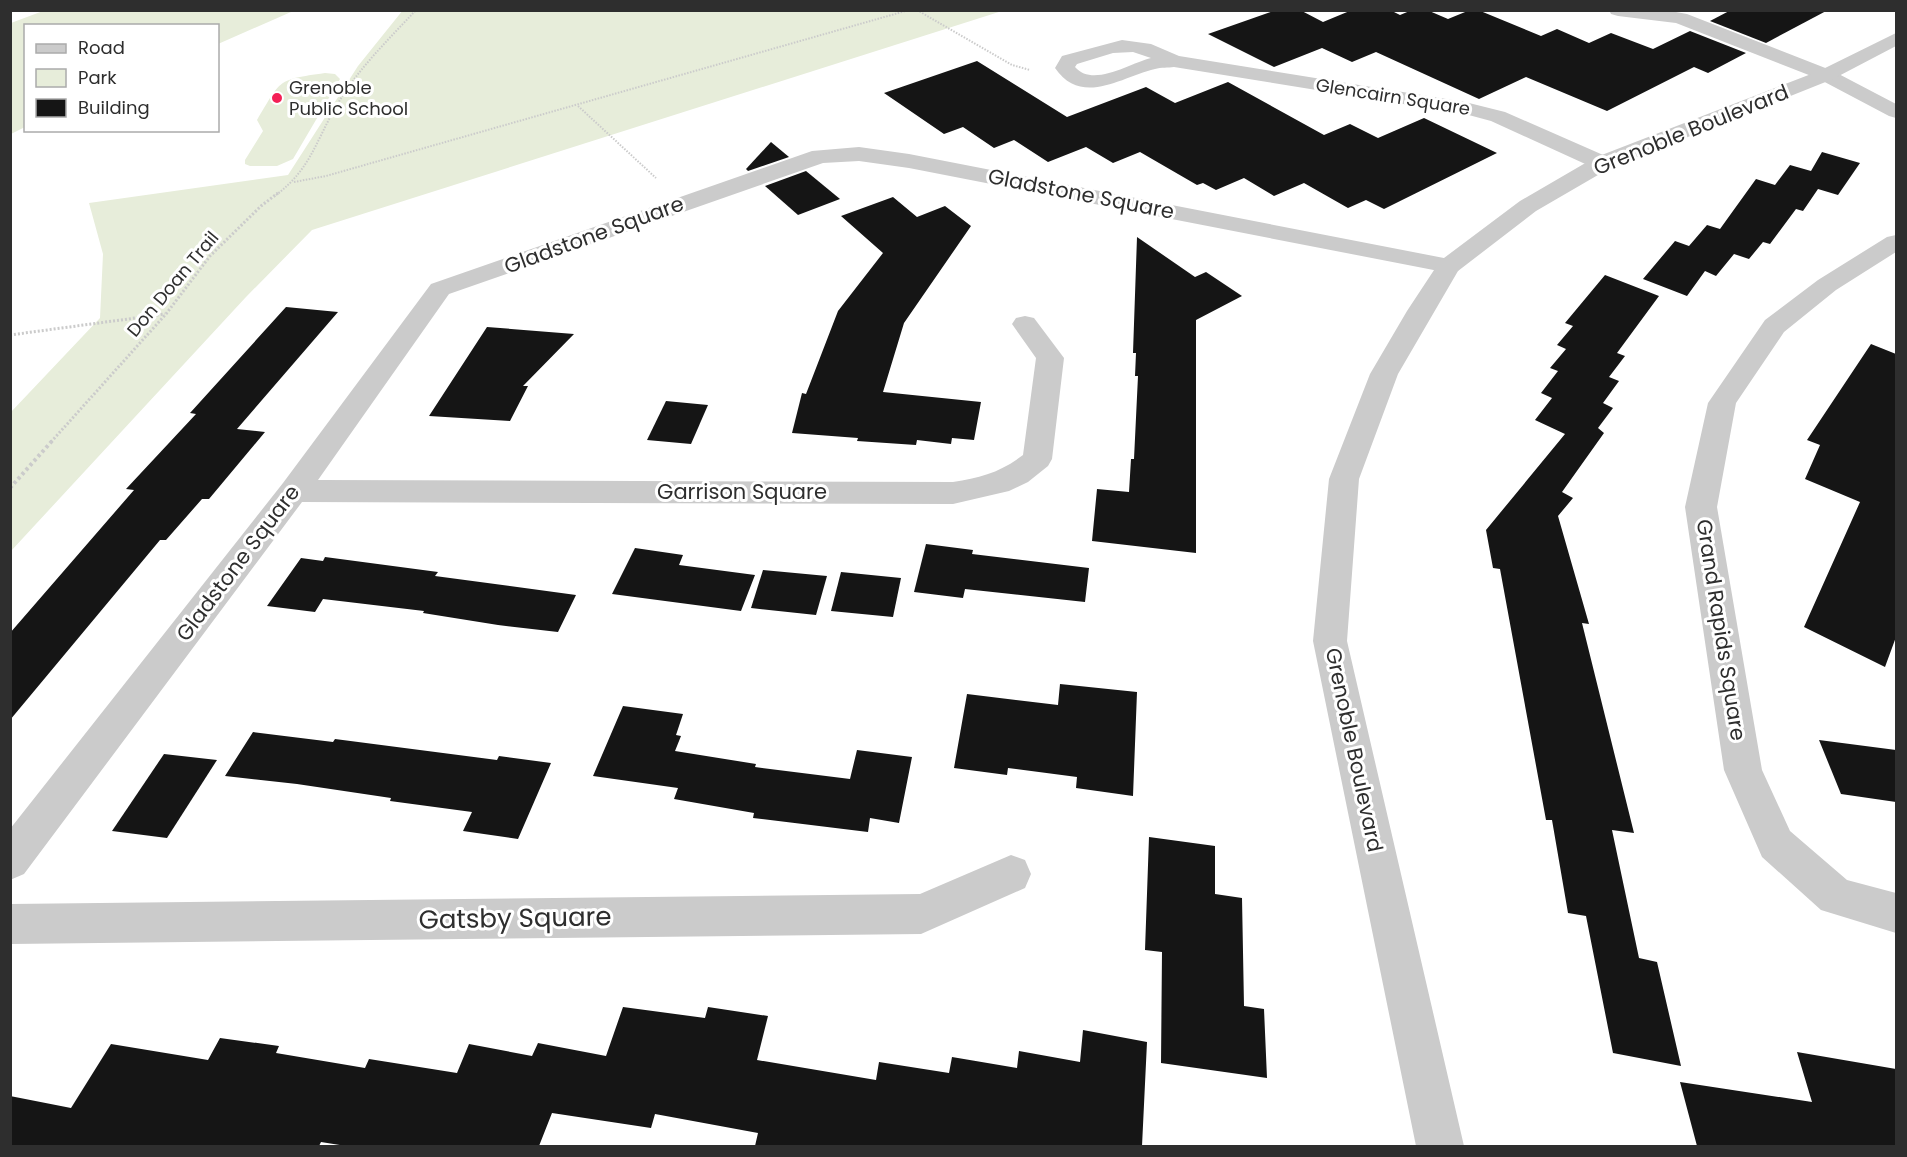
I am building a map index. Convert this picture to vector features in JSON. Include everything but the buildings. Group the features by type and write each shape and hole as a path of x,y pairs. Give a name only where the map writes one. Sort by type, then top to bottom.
{"street":[{"path":"1618,10 1680,18 1826,75 1896,112"},
{"name":"Grenoble Boulevard","path":"1440,1146 1330,641 1344,479 1384,374 1449,266 1528,206 1602,163 1826,75 1896,39"},
{"name":"Glencairn Square","path":"1174,62 1145,47 1122,44 1070,60 1065,68 1072,76 1099,81 1149,64 1174,62 1487,113 1522,125 1602,163"},
{"name":"Gladstone Square","path":"10,861 294,491 440,290 820,156 859,154 909,160 1449,266"},
{"name":"Grand Rapids Square","path":"1896,242 1827,285 1774,326 1722,403 1701,507 1743,770 1776,844 1836,896 1896,913"},
{"name":"Garrison Square","path":"294,491 953,493 992,487 1020,474 1037,459 1050,357 1025,324"},
{"name":"Gatsby Square","path":"10,924 921,914 1011,874"}],"path":[{"name":"Don Doan Trail","path":"10,488 166,314 210,256 261,206 294,182 318,144 337,104 378,51 416,10"},
{"path":"294,182 326,176 578,106 909,10"},
{"path":"917,10 1012,65 1025,70 1065,68"},
{"path":"578,106 683,203"},
{"path":"10,335 166,314"}],"green space":[{"path":"286,10 291,12 219,44 219,24 24,24 24,128 11,134 11,23 43,11"},
{"path":"403,10 1002,11 312,230 246,297 11,551 11,412 100,318 103,254 89,203 288,175 358,66"},
{"path":"325,73 335,74 340,79 293,159 277,166 245,164 245,160 263,131 257,120 277,89 289,80"}],"place":[{"name":"Grenoble Public School","path":"277,98"}]}
